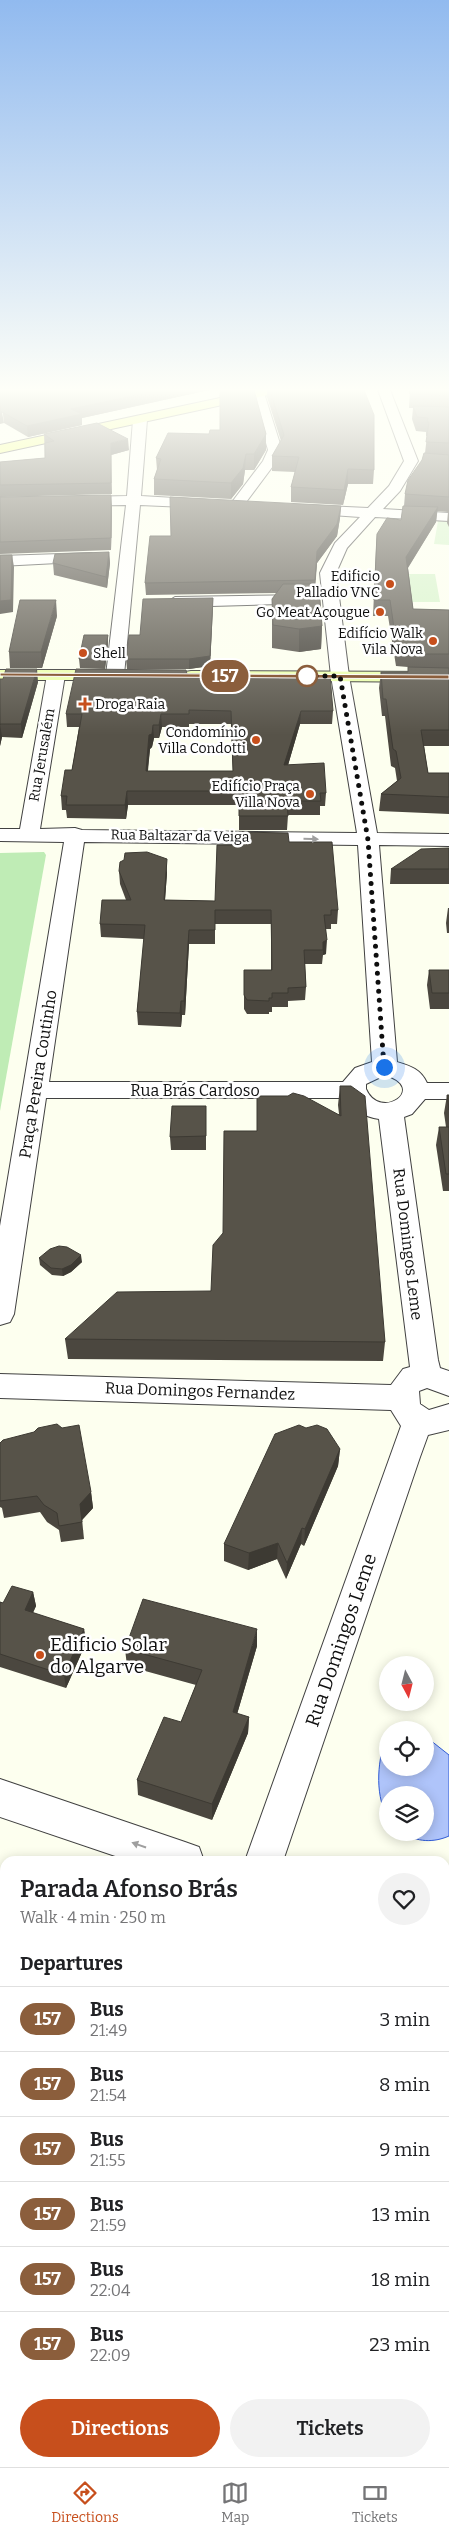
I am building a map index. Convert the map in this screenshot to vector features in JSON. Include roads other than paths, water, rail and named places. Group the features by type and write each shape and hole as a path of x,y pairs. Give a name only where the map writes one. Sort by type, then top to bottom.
{"street":[{"path":"115,675 134,505"},
{"path":"221,505 255,507"},
{"path":"378,505 340,546 328,573 329,599 340,676 368,840 384,1067"},
{"path":"284,508 449,518"},
{"path":"0,561 129,556"},
{"path":"159,602 329,599"},
{"path":"124,602 141,602"},
{"path":"0,675 136,675"},
{"name":"Rua Jerusalém","path":"29,835 56,675"},
{"path":"174,676 449,677"},
{"name":"Rua Baltazar da Veiga","path":"0,835 76,834 449,840"},
{"name":"Praça Pereira Coutinho","path":"0,1314 76,834"},
{"path":"384,1067 409,1073 418,1080 422,1090 420,1097 414,1105 404,1110 391,1112 365,1106 357,1098 354,1090 355,1081 361,1074 384,1067"},
{"name":"Rua Brás Cardoso","path":"36,1090 354,1090"},
{"path":"422,1090 449,1091"},
{"name":"Rua Domingos Leme","path":"391,1112 423,1360 438,1380"},
{"name":"Rua Domingos Leme","path":"266,1856 404,1457 423,1412 402,1389 408,1382 438,1380"},
{"name":"Rua Domingos Fernandez","path":"0,1386 423,1412"},
{"path":"0,1798 170,1856"}],"water":[{"path":"434,1743 449,1755 449,1836 434,1840 434,1786 379,1786 379,1776 434,1776"}],"place":[{"name":"Edificio Palladio VNC","path":"390,584"},
{"name":"Go Meat Açougue","path":"380,612"},
{"name":"Edifício Walk Vila Nova","path":"433,641"},
{"name":"Shell","path":"83,653"},
{"name":"Droga Raia","path":"85,704"},
{"name":"Condomínio Villa Condotti","path":"256,740"},
{"name":"Edifício Praça Villa Nova","path":"310,794"},
{"name":"Edificio Solar do Algarve","path":"40,1655"}]}
